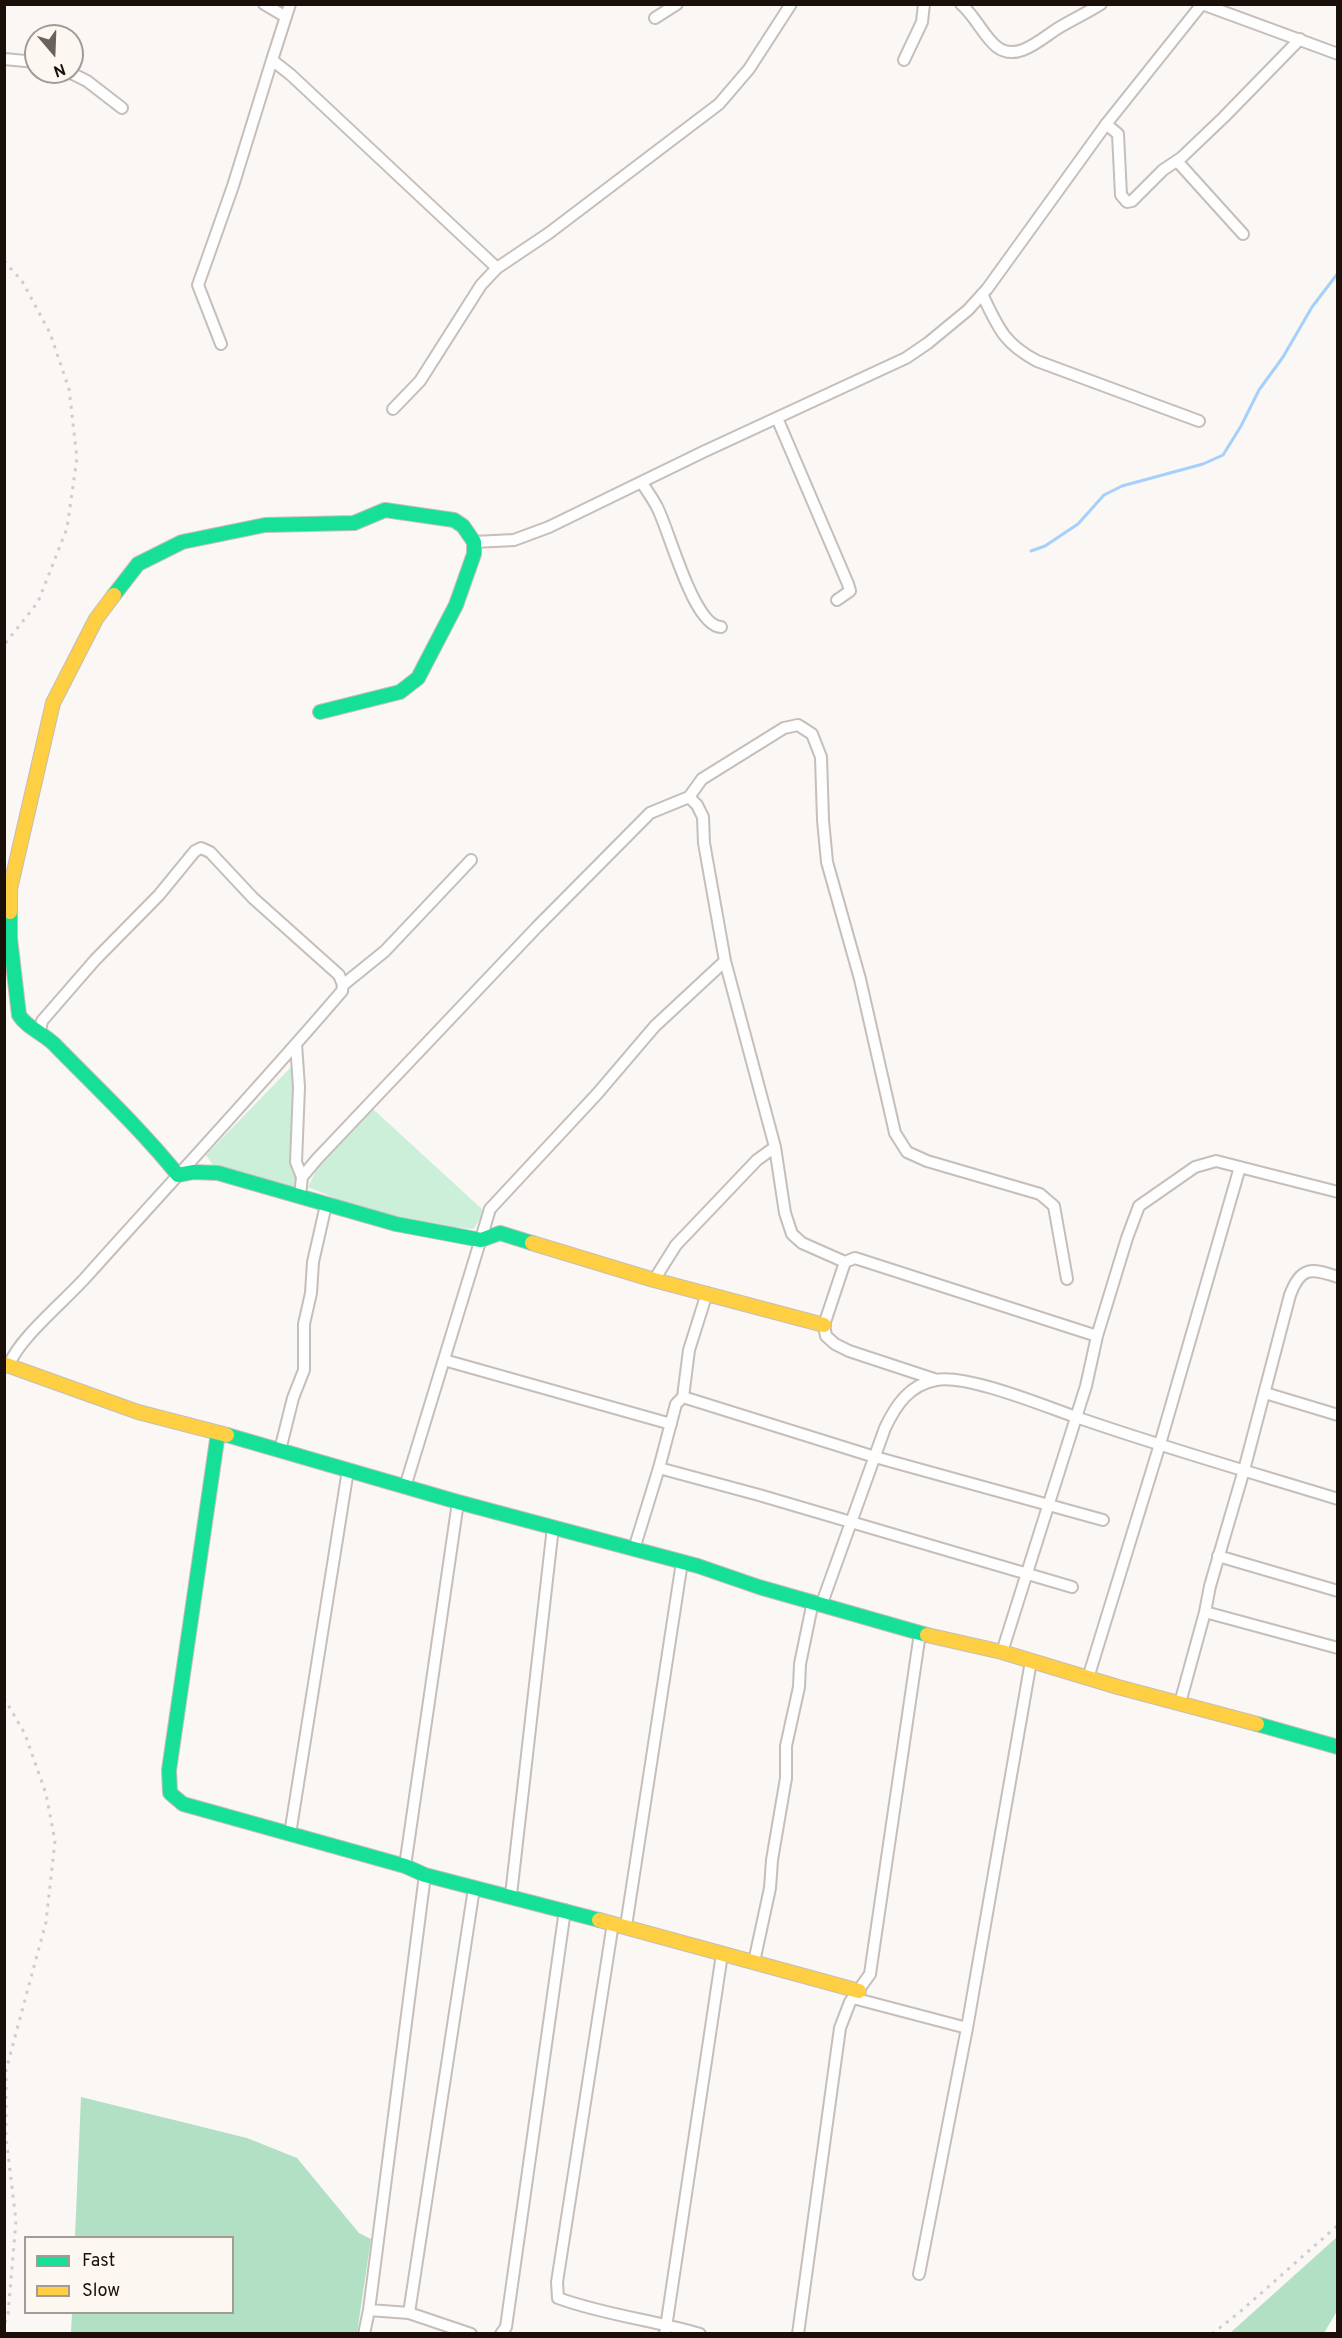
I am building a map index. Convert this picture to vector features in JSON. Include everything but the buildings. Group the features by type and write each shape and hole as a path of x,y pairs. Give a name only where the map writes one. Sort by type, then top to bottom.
{"street":[{"path":"264,4 285,17"},
{"path":"221,344 198,285 233,186 290,4"},
{"path":"655,18 677,4"},
{"path":"393,409 420,381 482,285 497,267 549,232 719,104 749,69 791,4"},
{"path":"904,60 922,22 924,4"},
{"path":"961,4 975,17 992,43 1000,50 1009,52 1029,48 1101,4"},
{"path":"474,542 514,540 537,532 906,358 949,327 982,294 1106,124 1202,4 1338,54"},
{"path":"1106,124 1118,134 1121,195 1127,202 1136,198 1163,170 1177,161 1224,117 1300,39"},
{"path":"4,59 24,61"},
{"path":"272,60 291,75 497,267"},
{"path":"84,80 122,108"},
{"path":"1177,161 1242,234"},
{"path":"982,294 1003,335 1012,346 1024,354 1037,361 1199,421"},
{"path":"777,418 848,584 850,591 837,600"},
{"path":"642,483 658,507 699,610 707,621 716,627 721,627"},
{"path":"178,1175 152,1143 40,1031 22,1020 17,1005 10,938 10,889 53,703 96,620 138,564 182,542 265,525 354,523 385,510 454,520 464,526 474,542 474,555 456,605 418,678 400,692 320,712"},
{"path":"302,1177 536,928 650,813 689,797 702,779 784,728 798,725 812,734 820,757 827,862 860,979 895,1133 907,1152 927,1161 1040,1194 1054,1206 1066,1279"},
{"path":"689,797 697,805 703,817 704,843 725,962 775,1147 786,1213 792,1234 802,1243 845,1262 855,1258 1097,1336"},
{"path":"40,1031 42,1021 95,960 159,895 195,851 201,848 210,852 253,898 339,975 343,986"},
{"path":"471,860 385,951 343,986 342,991 254,1094 71,1294 22,1343 7,1364 138,1412 682,1562 920,1633 1002,1652 1338,1747"},
{"path":"405,1487 490,1209 597,1094 656,1026 725,962"},
{"path":"296,1044 299,1087 296,1162 302,1177 300,1196"},
{"path":"654,1280 676,1245 757,1160 775,1147"},
{"path":"1002,1652 1076,1417 1097,1336 1127,1238 1139,1206 1195,1167 1216,1161 1338,1192"},
{"path":"1088,1678 1160,1444 1240,1167"},
{"path":"178,1175 194,1172 218,1173 396,1224 481,1240 500,1233 654,1280 824,1325"},
{"path":"280,1450 293,1398 304,1370 304,1324 313,1262 326,1205"},
{"path":"845,1262 824,1325 826,1336 849,1351 937,1380 971,1383 1021,1397 1076,1417 1338,1499"},
{"path":"1180,1703 1218,1556 1244,1470 1296,1278 1311,1270 1338,1277"},
{"path":"634,1549 676,1404 683,1398 689,1350 707,1293"},
{"path":"444,1360 671,1424"},
{"path":"754,1962 770,1888 772,1860 786,1778 786,1746 799,1687 800,1664 818,1602 885,1428 902,1398 921,1385 937,1380"},
{"path":"1265,1393 1338,1415"},
{"path":"683,1398 875,1457 1103,1520"},
{"path":"218,1433 169,1770 170,1793 183,1804 405,1866 425,1875 511,1895 754,1962 968,2028"},
{"path":"659,1468 1072,1587"},
{"path":"290,1834 348,1470"},
{"path":"405,1866 458,1502"},
{"path":"511,1895 553,1527"},
{"path":"1218,1556 1338,1591"},
{"path":"682,1562 557,2282 558,2298 574,2304 666,2329 700,2334"},
{"path":"1205,1612 1338,1648"},
{"path":"798,2334 840,2028 856,1994 870,1974 920,1633"},
{"path":"919,2274 968,2028 1032,1661"},
{"path":"364,2334 425,1875"},
{"path":"409,2313 474,1888"},
{"path":"501,2334 506,2327 565,1910"},
{"path":"666,2329 722,1954"},
{"path":"369,2310 409,2313 471,2334"}],"green space":[{"path":"293,1065 296,1188 213,1165 206,1155"},
{"path":"373,1109 484,1211 474,1229 427,1225 354,1206 308,1187 319,1165"},
{"path":"81,2097 247,2138 297,2158 359,2233 371,2239 357,2333 71,2333 72,2314 234,2314 234,2236 75,2236"},
{"path":"1337,2237 1337,2311 1324,2333 1230,2333"}],"waterway":[{"path":"1031,551 1045,546 1078,524 1104,495 1122,486 1203,464 1223,455 1259,390 1283,357 1312,307 1338,273"}],"railway":[{"path":"4,261 22,281 50,333 69,389 77,458 67,528 38,602 4,645"},
{"path":"4,1698 25,1734 46,1794 55,1841 46,1922 6,2070 6,2137 16,2221 8,2314 4,2325"},
{"path":"1212,2334 1338,2225"}],"traffic: fast":[{"path":"114,595 138,564 182,542 265,525 354,523 385,510 454,520 463,526 474,542 474,554 456,605 418,678 400,692 320,712"},
{"path":"10,912 10,938 19,1015 54,1044 102,1092 178,1175 194,1172 218,1173 396,1224 481,1240 500,1233 532,1243"},
{"path":"218,1433 169,1770 170,1793 183,1804 405,1866 425,1875 599,1920"},
{"path":"227,1435 458,1502 698,1566 759,1587 927,1635"},
{"path":"1257,1724 1338,1747"}],"traffic: slow":[{"path":"10,912 10,889 53,703 96,619 114,595"},
{"path":"532,1243 654,1280 824,1325"},
{"path":"4,1364 138,1412 227,1435"},
{"path":"927,1635 1002,1652 1118,1687 1257,1724"},
{"path":"599,1920 859,1991"}]}
